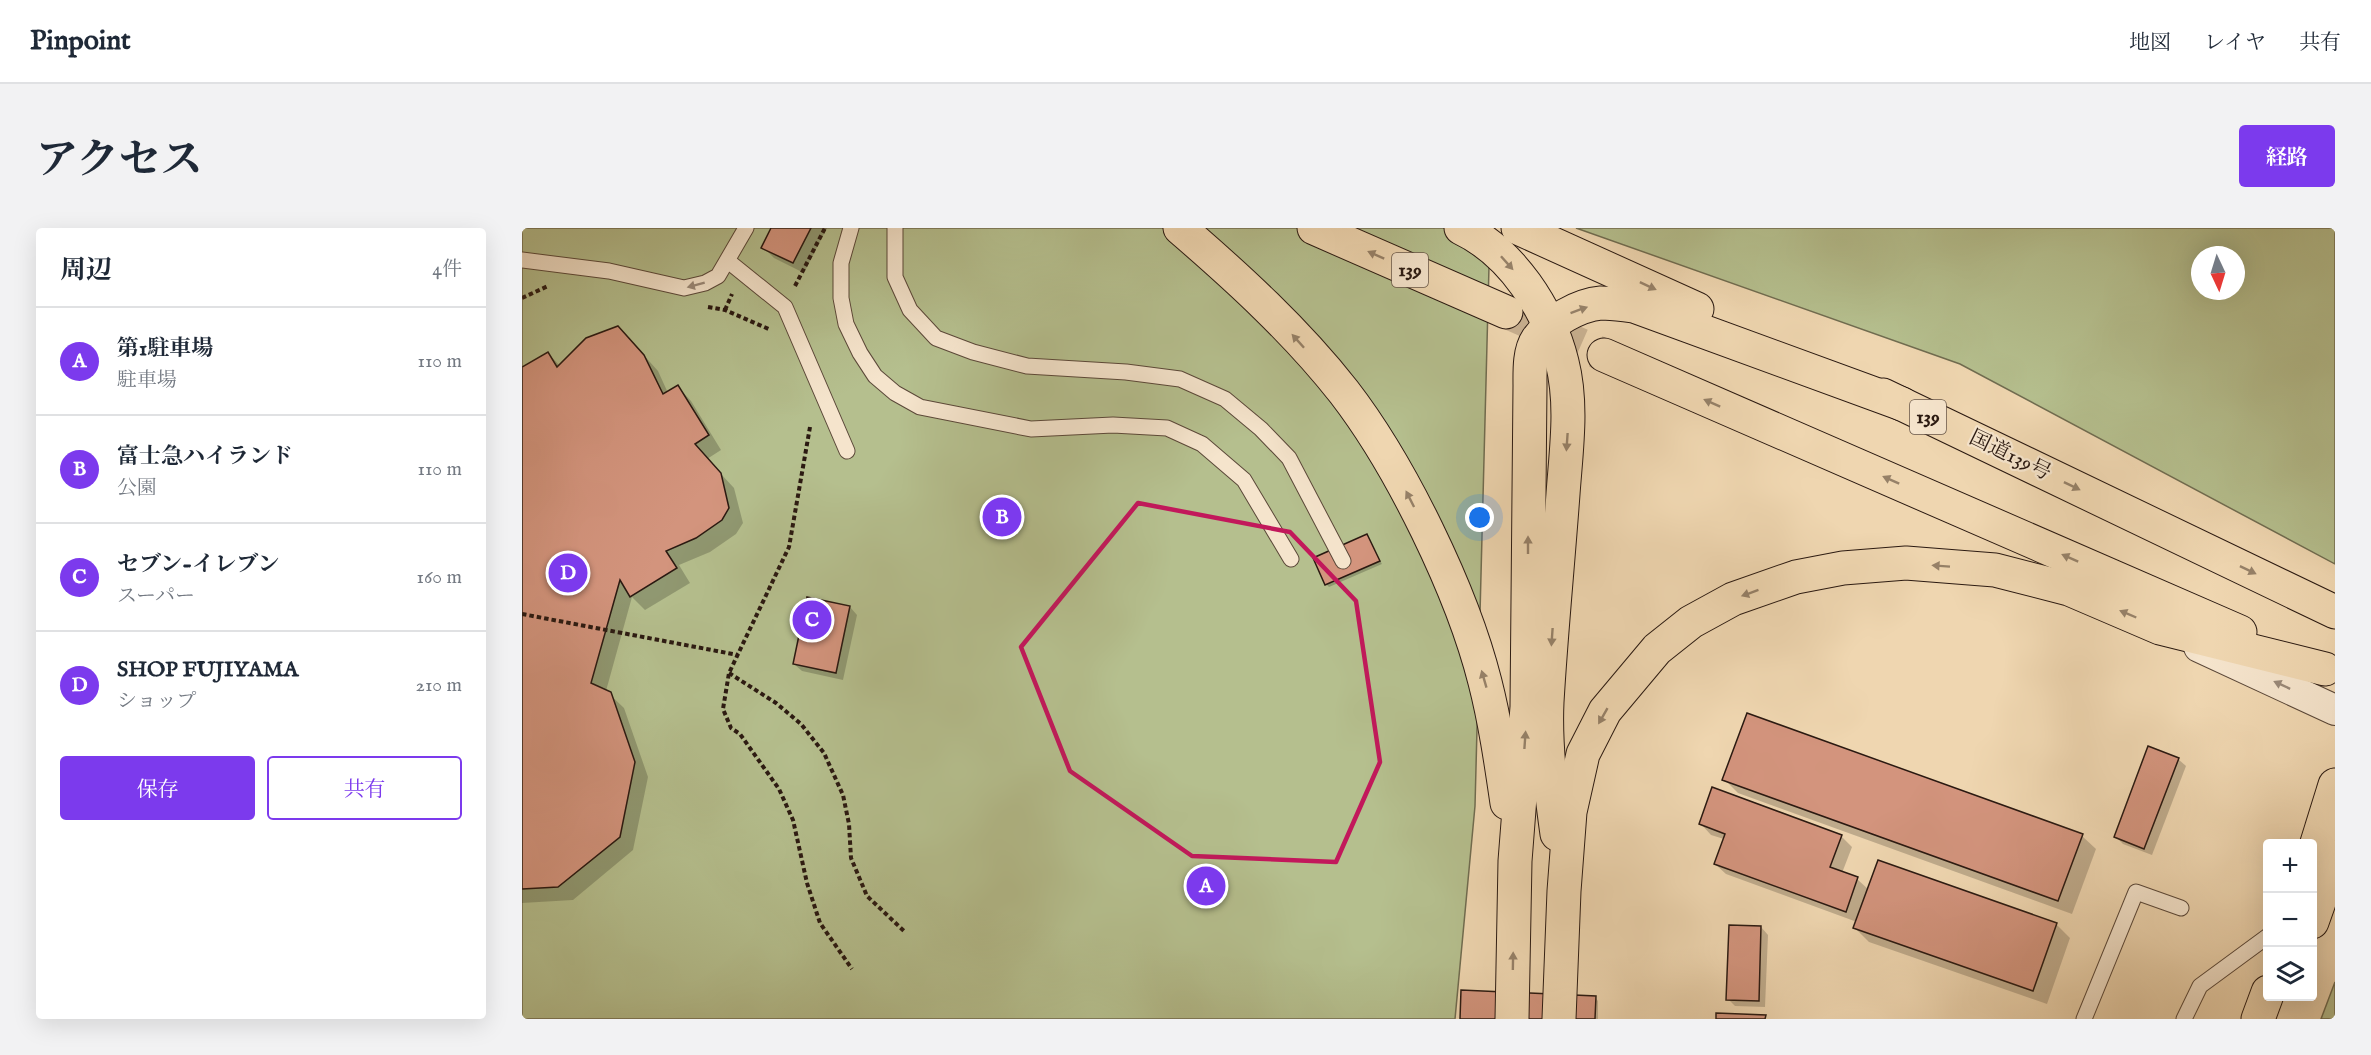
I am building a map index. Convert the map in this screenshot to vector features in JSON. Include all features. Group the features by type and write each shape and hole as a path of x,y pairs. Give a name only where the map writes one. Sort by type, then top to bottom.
{"highway":[{"path":"1180,228 1236,276 1295,337 1344,392 1391,464 1460,604 1485,680 1496,728 1515,861"},
{"name":"139","path":"1314,228 1506,312"},
{"path":"1461,228 1474,234 1502,256 1520,277 1536,301 1563,364 1568,422 1547,705 1551,791 1564,891"},
{"name":"国道139号","path":"1518,228 1902,404 2335,612"},
{"path":"1512,1019 1515,861 1527,707 1531,360 1536,340 1575,310 1602,303 1634,306 1902,404"},
{"path":"1604,355 2330,672"},
{"path":"1559,1019 1570,812 1583,754 1605,711 1657,649 1691,622 1733,599 1797,577 1843,568 1906,563 1995,570 2069,589 2160,628 2330,672"},
{"path":"2317,846 2335,785"},
{"path":"2317,909 2335,857"},
{"path":"2258,1019 2265,1001"},
{"path":"2278,1019 2284,1001"}],"street":[{"path":"2160,628 2335,710"}],"lane":[{"path":"522,260 609,271 684,288 705,283 718,276 746,228"},
{"path":"851,228 842,263 841,298 846,324 860,353 875,376 895,393 920,407 1031,429 1113,425 1167,428 1202,444 1244,480 1291,559"},
{"path":"895,228 895,277 910,310 936,338 973,352 1027,366 1126,372 1180,379 1225,399 1261,429 1289,458 1343,561"},
{"path":"728,261 785,307 848,451"},
{"path":"2084,1019 2136,892 2181,908"},
{"path":"2184,1019 2200,986 2263,940"}],"path":[{"path":"771,331 825,228"},
{"path":"807,420 811,431 789,547 729,674 723,709 731,728 740,734 780,789 794,820 807,883 820,923 852,969"},
{"path":"522,614 738,656"},
{"path":"729,674 784,710 801,724 824,753 843,795 849,824 851,858 867,896 905,932"}],"highlighted area":[{"path":"1138,503 1290,532 1356,601 1380,762 1336,862 1192,856 1070,771 1021,647"}],"green space":[{"path":"522,228 1490,228 1475,806 1455,1019 522,1019"},
{"path":"1576,228 2335,228 2335,564 1960,364"},
{"path":"2335,982 2335,1019 2321,1019"}],"building":[{"path":"771,228 811,228 793,263 761,248"},
{"path":"618,326 644,355 663,394 678,385 709,435 695,444 721,473 729,508 722,520 696,538 666,551 677,568 630,597 620,580 591,683 611,692 635,762 620,837 558,887 522,889 522,367 548,352 557,367 586,338"},
{"path":"1367,534 1380,561 1325,585 1313,558"},
{"path":"807,597 850,606 836,673 793,664"},
{"path":"1747,713 2083,834 2058,901 1722,780"},
{"path":"2148,746 2179,758 2144,849 2114,837"},
{"path":"1712,787 1842,835 1830,867 1858,877 1846,912 1714,864 1725,834 1699,824"},
{"path":"1878,860 2057,923 2033,991 1853,928"},
{"path":"1729,925 1761,926 1759,1001 1726,1000"},
{"path":"1461,990 1596,996 1595,1019 1460,1019"},
{"path":"1716,1013 1766,1015 1765,1019 1716,1019"}],"tunnel":[{"path":"1506,312 1604,355"}],"place":[{"name":"富士急ハイランド","path":"1002,517"},
{"name":"SHOP FUJIYAMA","path":"568,573"},
{"name":"セブン-イレブン","path":"812,620"},
{"name":"第1駐車場","path":"1206,886"}]}
